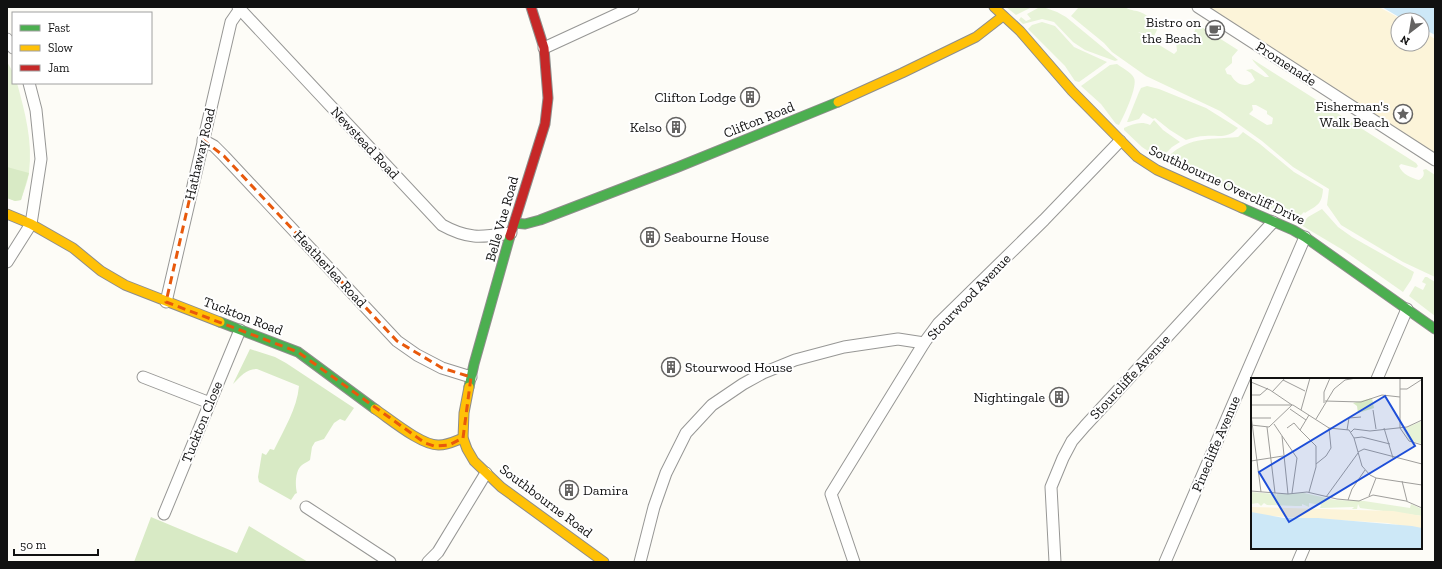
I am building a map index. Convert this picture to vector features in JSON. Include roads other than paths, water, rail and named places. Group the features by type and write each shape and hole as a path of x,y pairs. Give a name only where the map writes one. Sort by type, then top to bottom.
{"street":[{"name":"Belle Vue Road","path":"462,438 464,413 471,377 513,228 545,124 548,98 544,48 531,7"},
{"path":"544,48 633,7"},
{"name":"Southbourne Overcliff Drive","path":"994,7 1020,31 1072,90 1137,157 1157,170 1293,230 1435,329"},
{"name":"Promenade","path":"1198,7 1435,160"},
{"name":"Hathaway Road","path":"166,302 230,22 239,8"},
{"name":"Newstead Road","path":"239,8 442,225 457,234 481,237 513,228"},
{"name":"Clifton Road","path":"513,228 686,164 830,106 976,37 1003,16"},
{"path":"7,262 31,224 40,159 36,110 29,84"},
{"name":"Heatherlea Road","path":"203,140 214,146 224,156 397,341 417,355 442,368 471,377"},
{"name":"Stourwood Avenue","path":"854,562 831,494 924,343 938,324 1044,220 1120,141"},
{"name":"Tuckton Road","path":"7,214 31,224 73,248 101,271 125,285 298,352 314,362 360,399 425,443 434,446 449,445 462,438"},
{"name":"Stourcliffe Avenue","path":"1055,562 1051,487 1072,441 1273,222"},
{"name":"Pinecliffe Avenue","path":"1165,562 1305,237"},
{"path":"1377,378 1407,309"},
{"name":"Tuckton Close","path":"164,514 240,330"},
{"path":"640,562 654,507 666,473 686,433 712,406 743,384 795,360 844,347 898,339 924,343"},
{"path":"143,377 210,403"},
{"name":"Southbourne Road","path":"462,438 474,461 501,487 604,562"},
{"path":"428,562 438,552 486,473"},
{"path":"306,507 390,562"},
{"path":"1298,562 1304,549"}],"water":[{"path":"1382,7 1435,7 1435,35 1430,32 1430,12 1390,12"}],"place":[{"name":"Bistro on the Beach","path":"1215,30"},
{"name":"Clifton Lodge","path":"750,97"},
{"name":"Fisherman's Walk Beach","path":"1403,114"},
{"name":"Kelso","path":"676,127"},
{"name":"Seabourne House","path":"650,237"},
{"name":"Stourwood House","path":"671,367"},
{"name":"Nightingale","path":"1059,397"},
{"name":"Damira","path":"569,490"}]}
